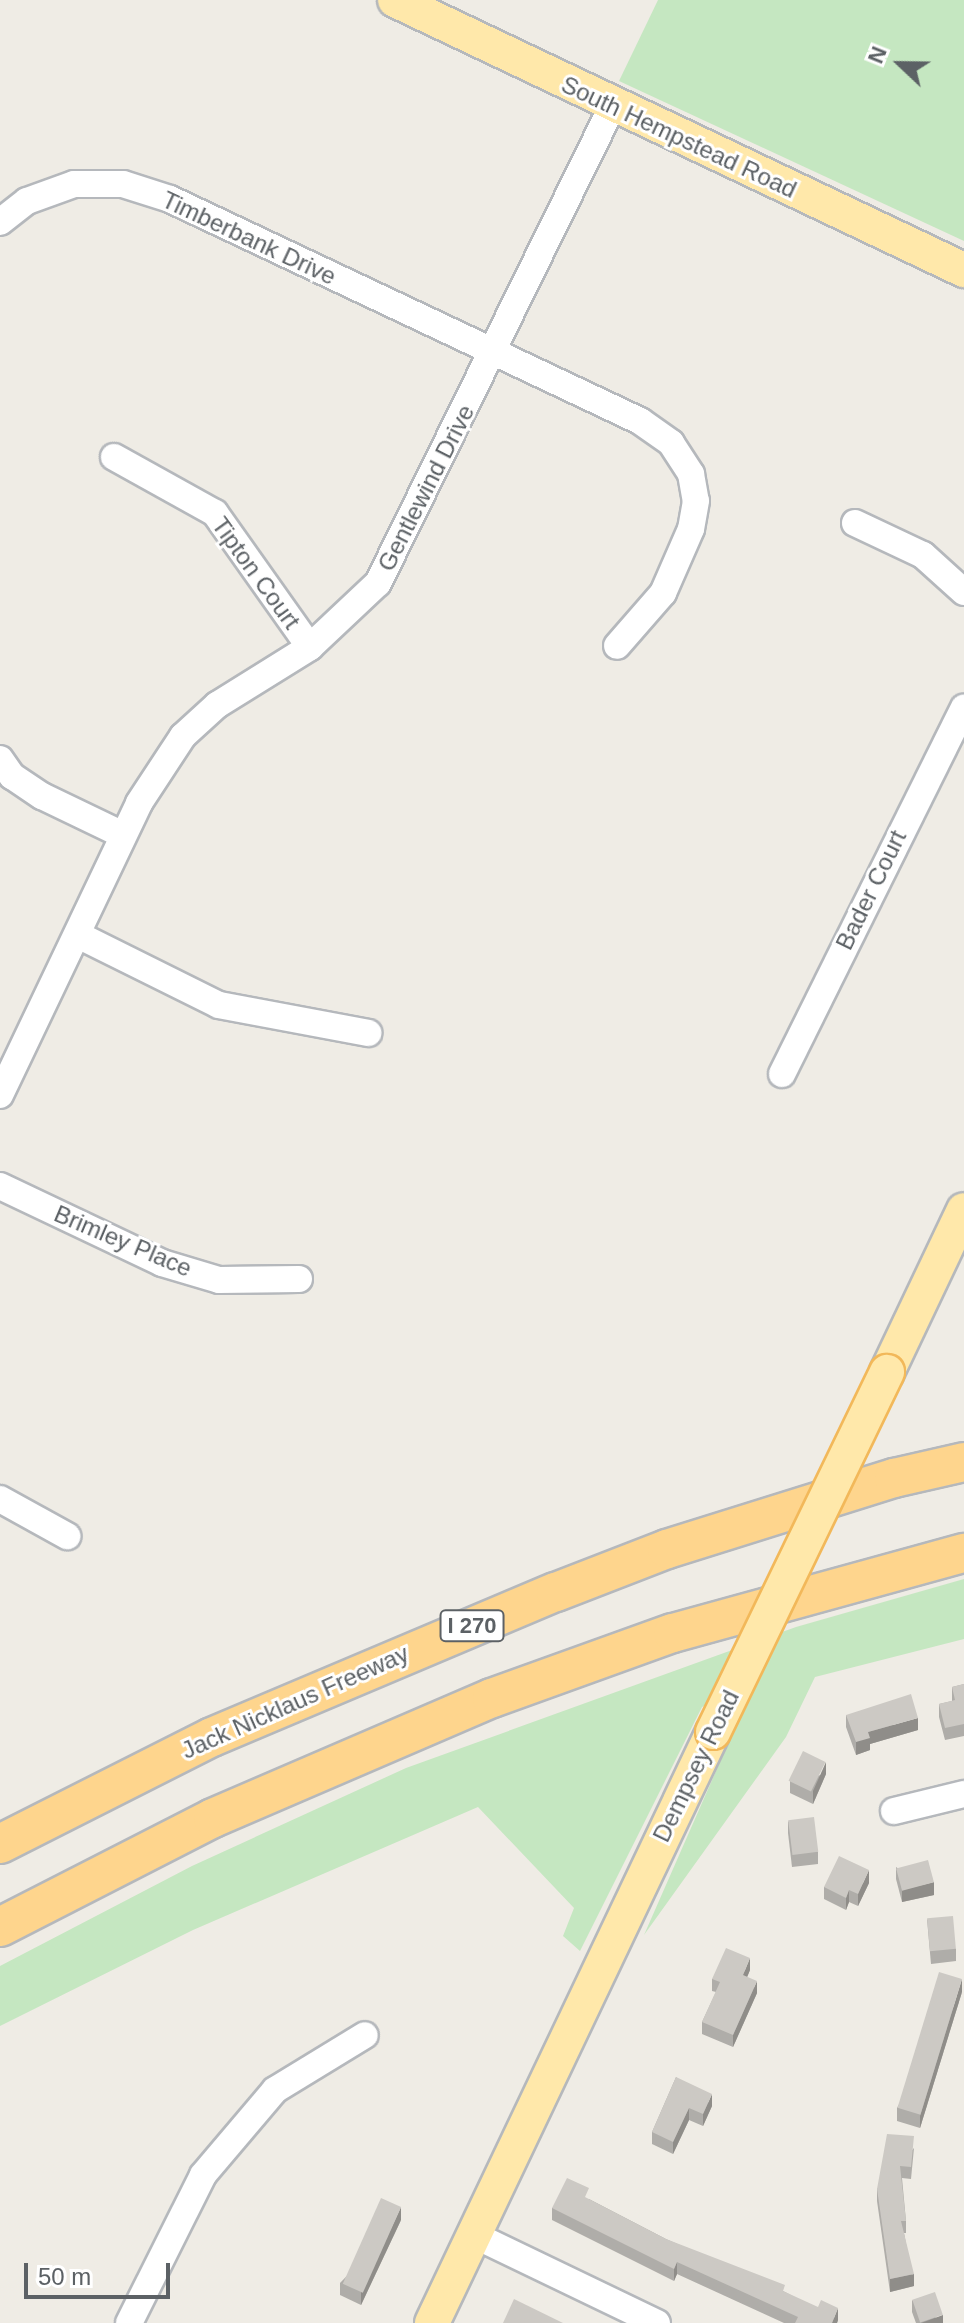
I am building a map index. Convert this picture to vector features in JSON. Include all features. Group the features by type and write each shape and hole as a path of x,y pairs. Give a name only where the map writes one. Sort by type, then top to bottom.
{"highway":[{"name":"Jack Nicklaus Freeway","path":"0,1844 212,1737 556,1592 667,1549 894,1478 964,1462"},
{"path":"0,1927 213,1818 492,1698 673,1633 964,1553"}],"main road":[{"name":"South Hempstead Road","path":"395,0 612,107 964,270"},
{"name":"Dempsey Road","path":"432,2323 964,1210"}],"street":[{"name":"Gentlewind Drive","path":"0,1095 6,1065 78,935 123,835 183,736 217,705 310,647 378,583 612,107"},
{"name":"Timberbank Drive","path":"0,222 27,201 74,184 123,184 170,199 640,421 671,443 691,474 696,501 691,529 663,593 617,646"},
{"name":"Tipton Court","path":"114,457 215,513 310,647"},
{"path":"855,523 923,555 964,592"},
{"name":"Bader Court","path":"782,1074 964,708"},
{"path":"0,759 12,776 42,796 123,835"},
{"path":"78,935 219,1005 368,1033"},
{"name":"Brimley Place","path":"0,1186 162,1263 219,1280 299,1279"},
{"path":"0,1499 67,1536"},
{"path":"894,1811 964,1794"},
{"path":"129,2323 203,2175 275,2090 365,2035"},
{"path":"474,2235 657,2323"}],"green space":[{"path":"658,0 964,0 964,241 619,81"},
{"path":"964,1579 964,1639 815,1677 786,1737 644,1935 756,1680 702,1707 580,1951 563,1936 574,1908 478,1807 193,1930 0,2026 0,1966 192,1866 406,1768 796,1627"}],"building":[{"path":"964,1684 964,1724 945,1728 939,1704 955,1700 952,1687"},
{"path":"911,1694 918,1718 868,1732 870,1738 856,1742 846,1715"},
{"path":"803,1751 825,1762 811,1792 789,1781"},
{"path":"814,1817 818,1852 792,1855 788,1820"},
{"path":"839,1856 869,1870 858,1894 849,1890 846,1898 824,1887"},
{"path":"928,1860 934,1882 902,1891 896,1869"},
{"path":"953,1916 956,1949 930,1951 927,1918"},
{"path":"726,1948 750,1958 743,1975 757,1981 733,2035 702,2022 720,1982 712,1979"},
{"path":"939,1972 962,1979 920,2115 897,2108"},
{"path":"676,2077 712,2094 703,2114 689,2108 673,2142 652,2132"},
{"path":"887,2134 914,2136 911,2167 900,2166 906,2221 901,2221 914,2274 890,2279 877,2189"},
{"path":"567,2178 589,2188 585,2197 666,2239 785,2285 783,2291 818,2307 821,2300 838,2308 832,2323 795,2323 798,2317 677,2262 674,2269 552,2208"},
{"path":"381,2198 401,2207 363,2293 343,2284"},
{"path":"935,2292 943,2315 920,2323 912,2300"},
{"path":"514,2299 563,2323 503,2323"}]}
